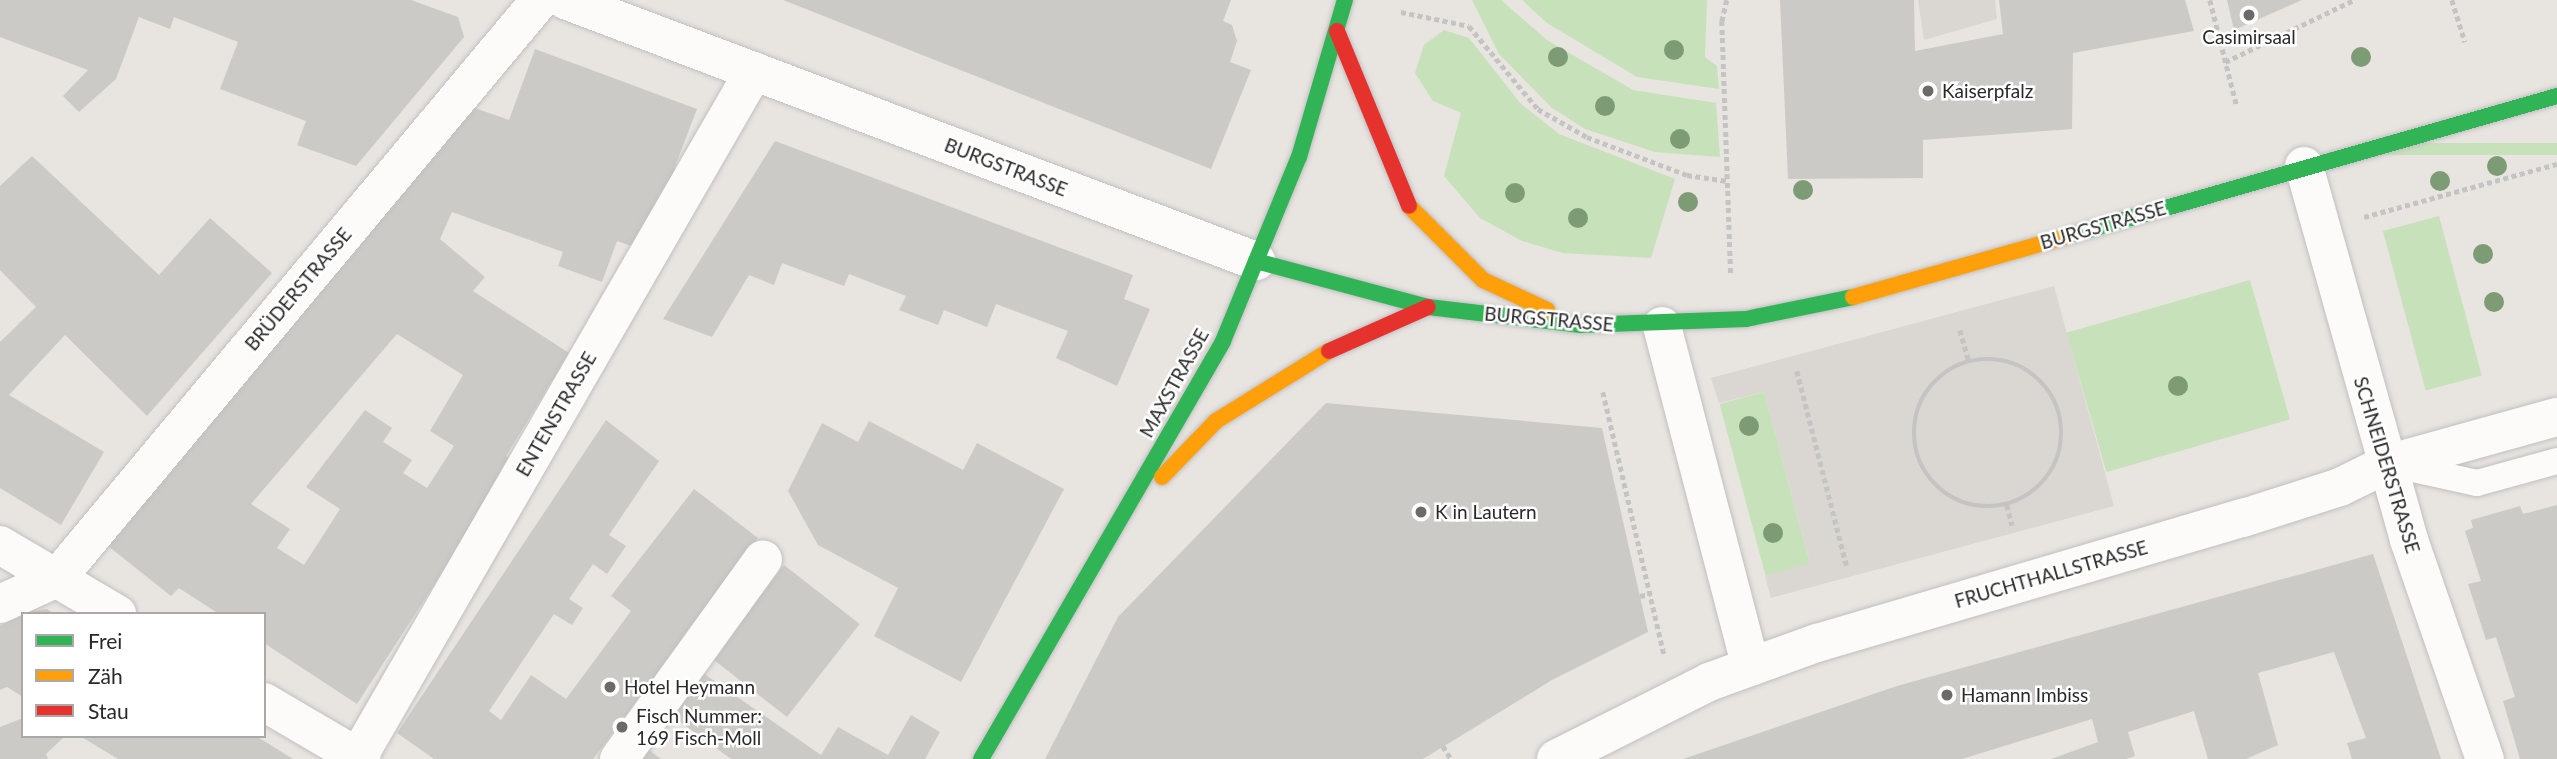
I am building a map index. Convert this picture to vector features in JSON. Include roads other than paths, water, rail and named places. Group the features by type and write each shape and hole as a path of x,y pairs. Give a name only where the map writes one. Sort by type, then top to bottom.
{"main road":[{"name":"MAXSTRASSE","path":"981,759 1223,341 1299,157 1345,0"},
{"path":"1338,31 1402,200 1483,280 1581,325"},
{"name":"BURGSTRASSE","path":"1256,261 1428,307 1581,325 1662,326 1837,302 2304,166 2557,96"},
{"path":"1124,515 1216,421 1312,358 1428,307"}],"street":[{"name":"BRÜDERSTRASSE","path":"57,578 540,0"},
{"name":"BURGSTRASSE","path":"565,0 1256,261"},
{"name":"ENTENSTRASSE","path":"359,758 754,71"},
{"name":"SCHNEIDERSTRASSE","path":"2304,166 2386,464 2485,759"},
{"path":"1662,326 1751,667"},
{"name":"FRUCHTHALLSTRASSE","path":"1556,759 1751,667 2267,510 2386,464 2557,418"},
{"path":"0,545 114,612"},
{"path":"619,759 763,559"},
{"path":"0,604 57,578"},
{"path":"266,703 359,758"}],"lane":[{"path":"1338,31 1361,0"},
{"path":"2386,464 2477,483 2557,461"}],"place":[{"name":"Casimirsaal","path":"2249,15"},
{"name":"Kaiserpfalz","path":"1928,91"},
{"name":"K in Lautern","path":"1421,512"},
{"name":"Hotel Heymann","path":"610,687"},
{"name":"Hamann Imbiss","path":"1947,695"},
{"name":"Fisch Nummer: 169 Fisch-Moll","path":"622,727"}]}
